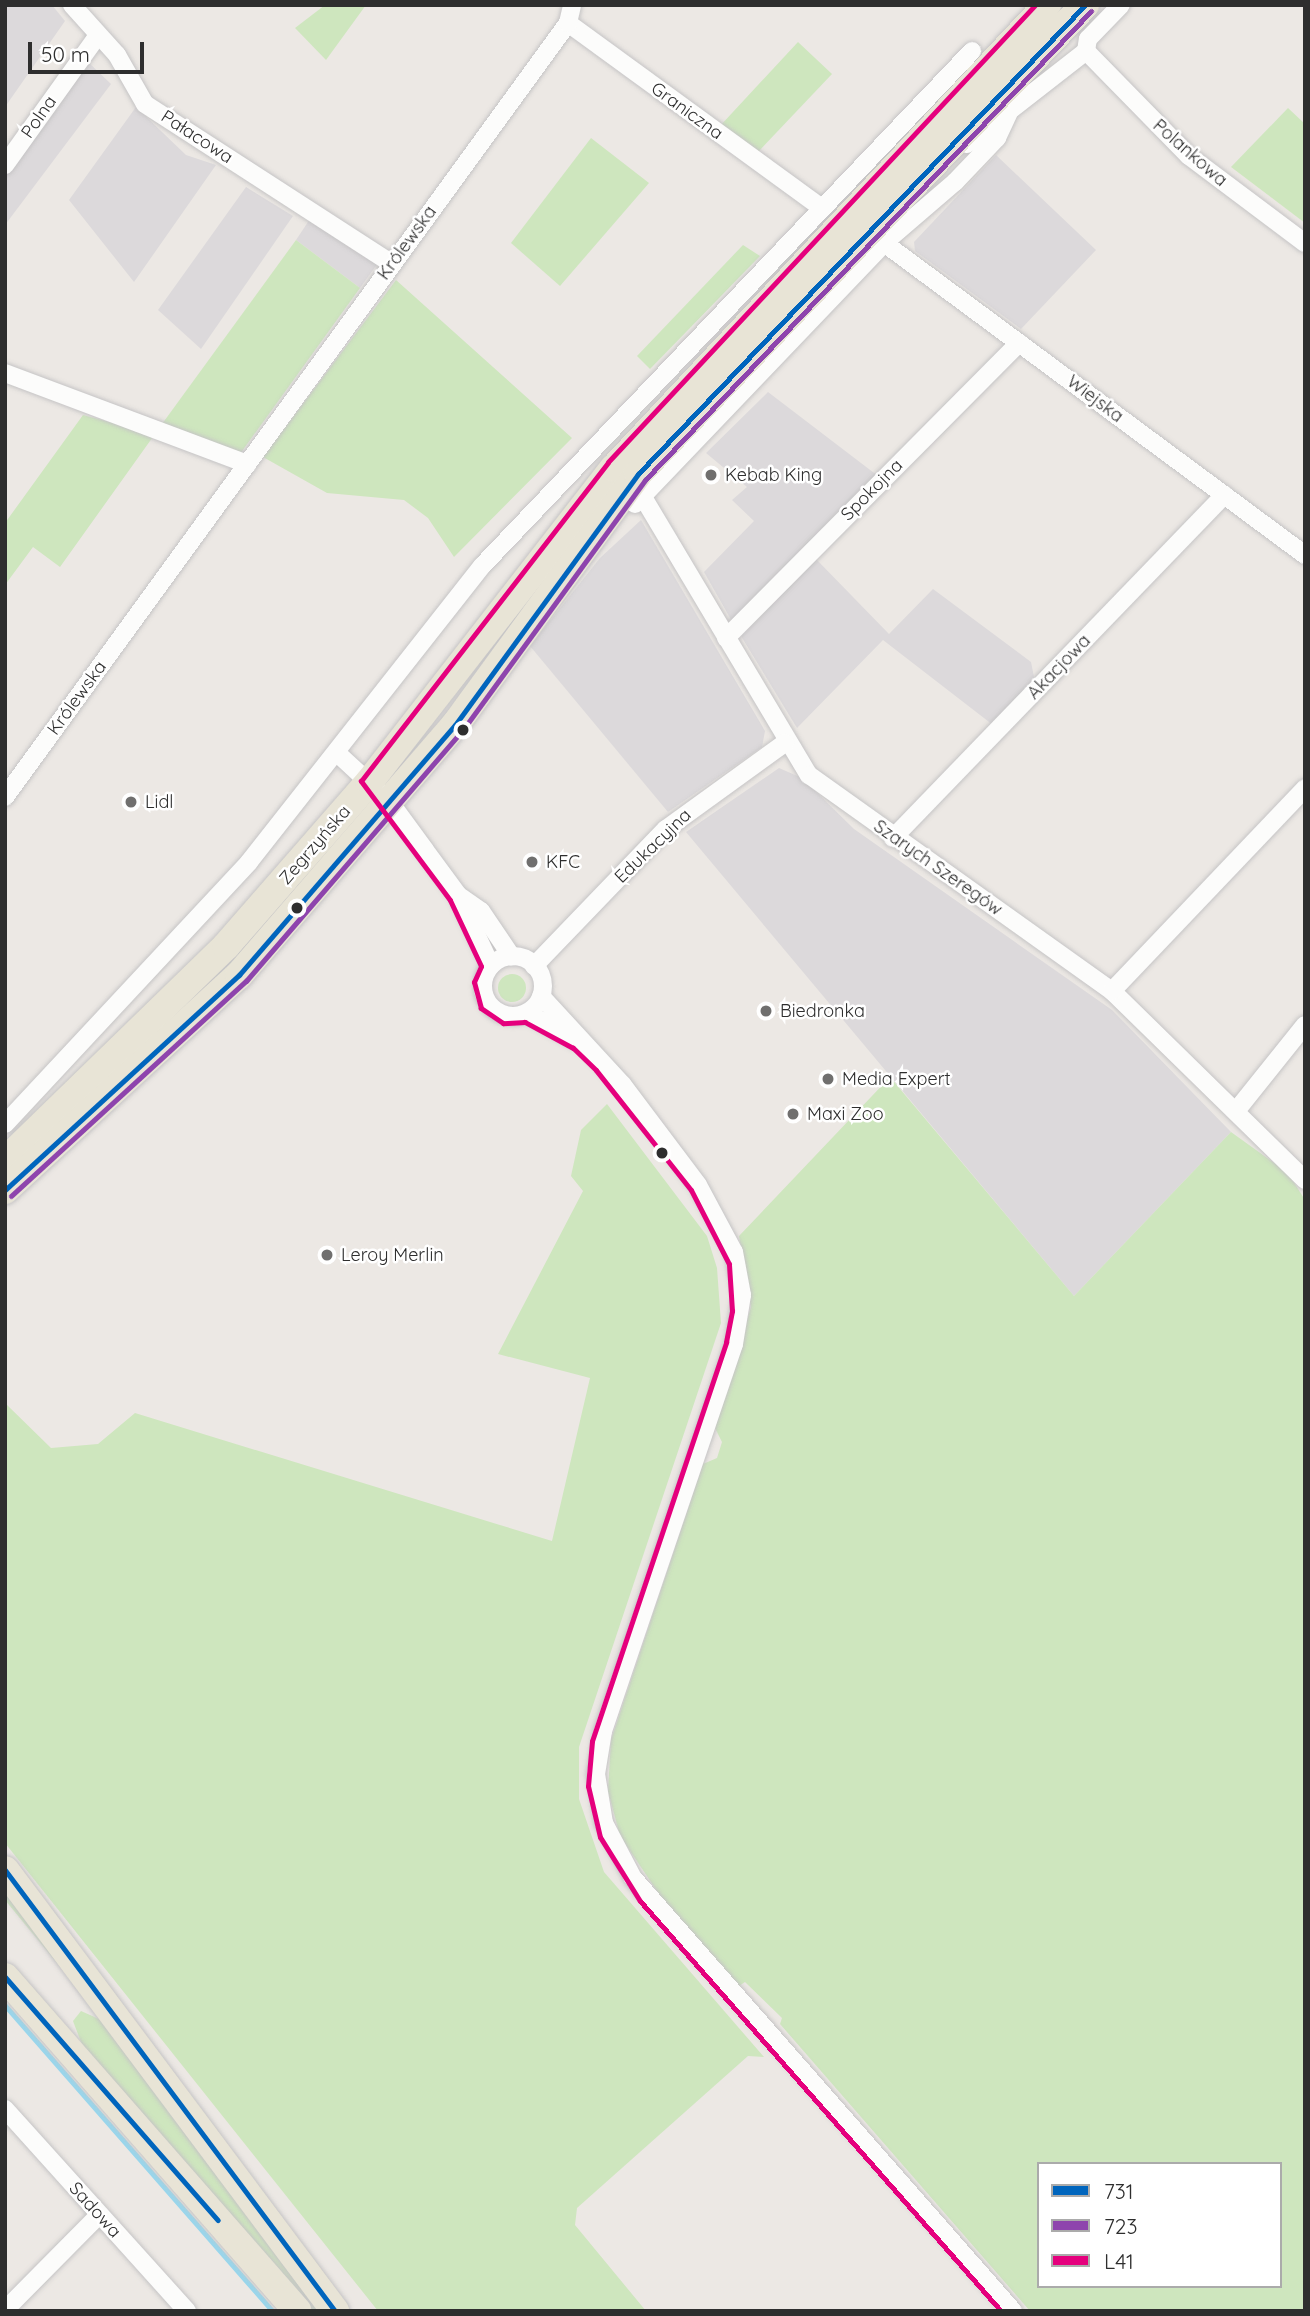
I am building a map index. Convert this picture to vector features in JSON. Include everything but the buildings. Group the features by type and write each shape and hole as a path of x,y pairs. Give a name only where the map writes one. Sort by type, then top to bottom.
{"main road":[{"path":"855,226 1047,5"},
{"path":"855,226 933,162 1085,5"},
{"name":"Zegrzyńska","path":"5,1190 239,975 454,725 582,544 855,226"},
{"name":"Zegrzyńska","path":"5,1161 226,946 370,781 614,468 855,226"},
{"path":"5,1870 335,2311"},
{"path":"5,1977 297,2311"}],"street":[{"name":"Pałacowa","path":"72,5 98,35 145,104 392,264"},
{"path":"933,162 1009,112 1086,51 1088,38 1122,5"},
{"name":"Graniczna","path":"570,14 855,226"},
{"name":"Królewska","path":"5,797 570,14"},
{"name":"Polna","path":"5,165 98,35"},
{"path":"582,544 643,498 855,226 972,51"},
{"name":"Polankowa","path":"1086,51 1189,156 1305,243"},
{"path":"5,1124 248,862 337,753 482,566 855,226 962,174 997,138 1009,112"},
{"name":"Wiejska","path":"855,226 1019,342 1305,555"},
{"name":"Spokojna","path":"726,638 1019,342"},
{"path":"5,373 247,464"},
{"name":"Akacjowa","path":"893,838 1224,495"},
{"name":"Szarych Szeregów","path":"643,498 785,743 809,775 893,838 1112,991 1305,1180"},
{"name":"Edukacyjna","path":"534,966 666,830 785,743"},
{"path":"337,753 390,802 458,895 491,966"},
{"path":"1112,991 1305,788"},
{"path":"458,895 481,911 512,957 534,966 541,996 578,1041 622,1084 704,1193 734,1252 742,1295 734,1344 603,1731 596,1774 604,1823 633,1878 1013,2311"},
{"path":"512,957 491,966 483,982 488,1003 506,1015 527,1013 578,1041"},
{"path":"527,1013 541,996"},
{"path":"1236,1111 1305,1026"},
{"name":"Sadowa","path":"5,2109 187,2311"},
{"path":"5,2311 99,2215"}],"shaded area":[{"path":"5,5 52,5 65,21 5,107"},
{"path":"86,60 111,84 5,225 5,174"},
{"path":"136,107 186,155 216,165 134,282 69,200"},
{"path":"996,155 1096,250 1021,329 915,251 914,242"},
{"path":"246,187 293,216 201,349 158,310"},
{"path":"310,219 378,263 360,288 296,240"},
{"path":"768,392 878,476 733,623 704,572 754,521 732,500 747,487 706,453"},
{"path":"641,520 765,731 762,747 668,812 530,646 600,558"},
{"path":"816,559 889,634 933,589 1031,662 1035,682 993,725 883,640 797,728 741,636"},
{"path":"779,768 802,778 854,829 1112,1010 1231,1132 1074,1296 686,832"}],"green space":[{"path":"325,5 366,5 326,60 295,28"},
{"path":"798,42 832,74 757,153 720,126"},
{"path":"1288,108 1305,124 1305,223 1231,167"},
{"path":"591,138 649,183 560,286 511,243"},
{"path":"296,240 360,288 240,454 162,424"},
{"path":"743,245 760,256 650,369 637,356"},
{"path":"396,280 572,438 454,557 428,518 404,500 327,493 263,457"},
{"path":"83,415 155,434 60,567 33,547 5,585 5,523"},
{"path":"512,974 522,978 526,988 522,998 512,1002 502,998 498,988 502,978"},
{"path":"890,1077 1074,1296 1231,1132 1288,1173 1305,1200 1305,2311 1030,2311 780,2024 782,2018 745,1982 739,1986 659,1894 620,1836 608,1791 611,1740 703,1464 717,1458 722,1442 715,1428 751,1307 739,1236"},
{"path":"607,1104 707,1236 717,1268 721,1323 579,1747 579,1799 604,1872 764,2057 748,2056 577,2208 575,2225 646,2311 378,2311 5,1843 5,1403 51,1448 98,1444 135,1413 552,1541 590,1378 498,1354 583,1191 571,1176 581,1130"},
{"path":"5,1886 80,1991 5,1900"},
{"path":"81,2011 108,2023 328,2311 312,2311 84,2050 73,2021"}],"waterway":[{"path":"5,2005 273,2311"}],"transit line":[{"name":"L41","path":"1001,2311 640,1901 600,1837 588,1786 592,1741 726,1342 732,1311 729,1264 691,1190 596,1070 573,1048 525,1022 503,1023 481,1008 474,982 481,966 450,900 361,781 608,462 1035,5"},
{"name":"731","path":"5,1190 239,975 455,725 638,474 1085,5"},
{"name":"723","path":"11,1196 246,981 462,731 645,480 1091,11"},
{"name":"731","path":"5,1870 335,2311"},
{"name":"731","path":"5,1977 218,2220"}],"place":[{"name":"Kebab King","path":"711,475"},
{"name":"Lidl","path":"131,802"},
{"name":"KFC","path":"532,862"},
{"name":"Biedronka","path":"766,1011"},
{"name":"Media Expert","path":"828,1079"},
{"name":"Maxi Zoo","path":"793,1114"},
{"name":"Leroy Merlin","path":"327,1255"}]}
